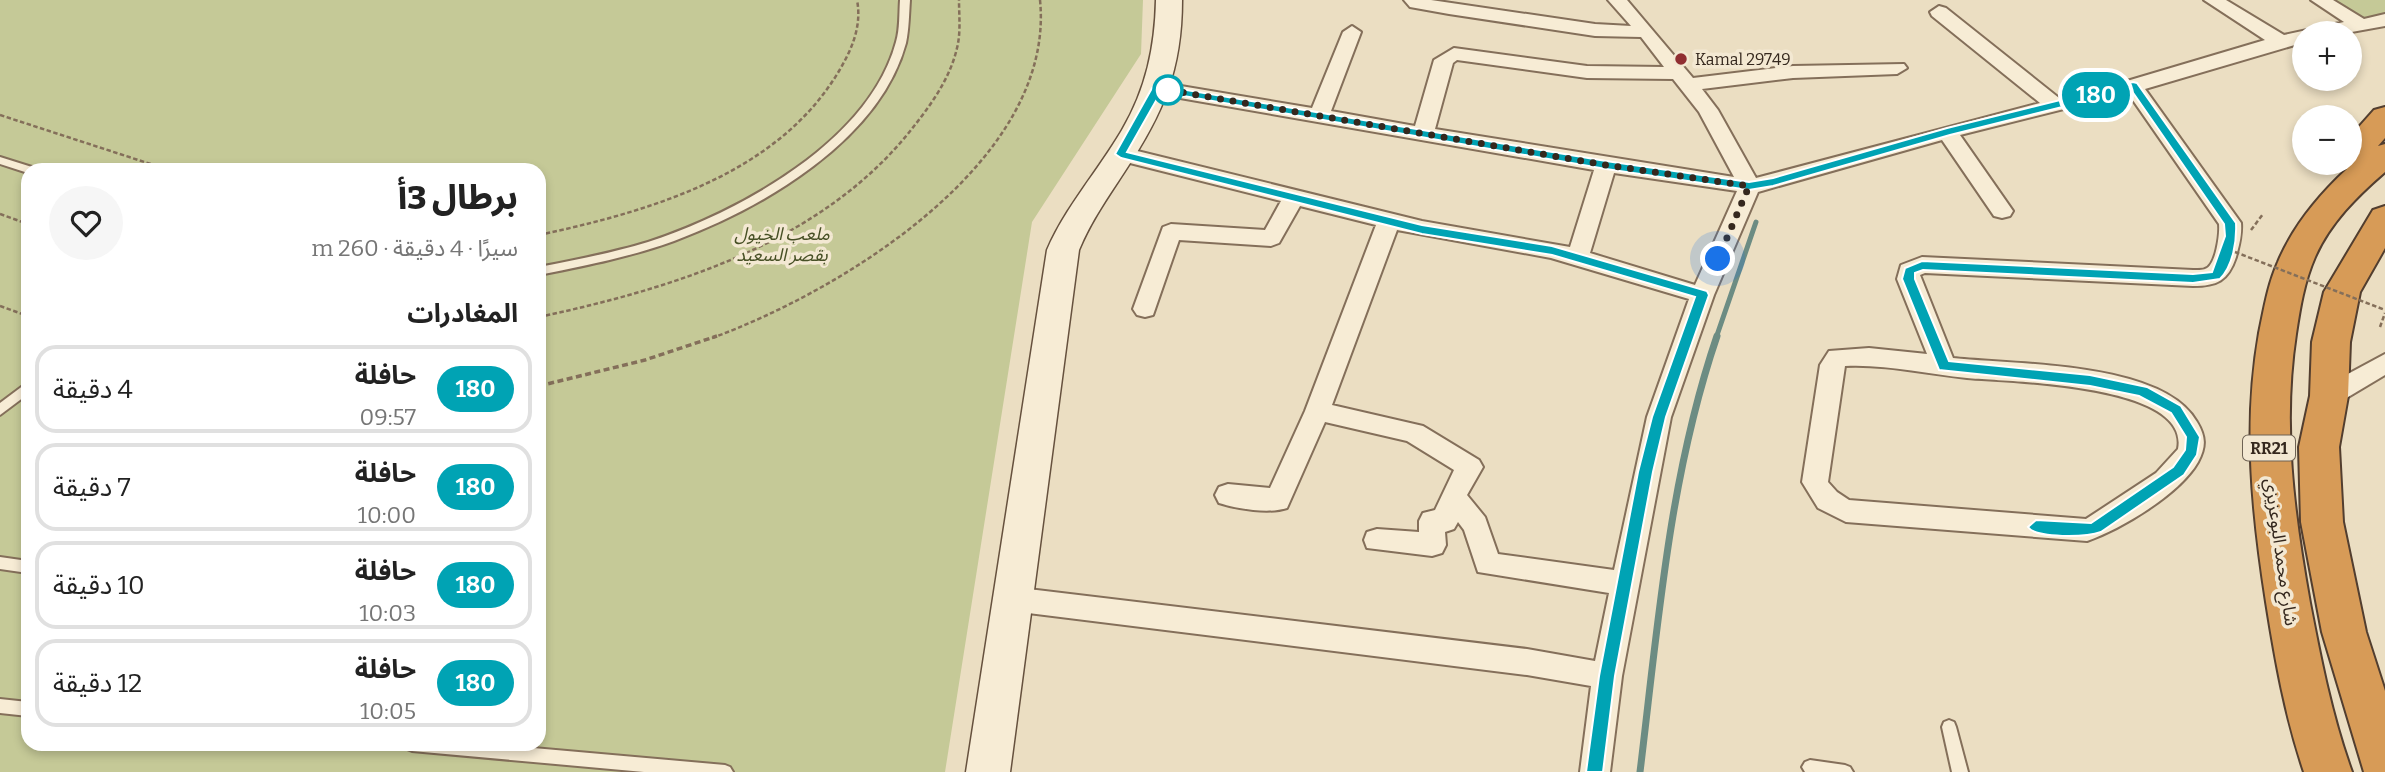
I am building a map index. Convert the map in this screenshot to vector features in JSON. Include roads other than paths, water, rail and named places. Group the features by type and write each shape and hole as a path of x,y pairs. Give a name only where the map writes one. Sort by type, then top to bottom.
{"highway":[{"path":"2362,145 2385,117"},
{"name":"شارع محمد البوعزيزي","path":"2328,772 2302,679 2270,494 2268,437 2277,338 2286,289 2298,256 2319,218 2365,170 2385,155"},
{"path":"2319,218 2342,175"},
{"name":"RR21","path":"2380,231 2342,292 2331,342 2329,397 2319,447 2322,522 2344,632 2385,766"}],"street":[{"path":"989,772 1063,250 1069,233 1121,154 1157,88 1166,59 1169,0"},
{"path":"1413,0 1440,7 1582,27 1622,32 1646,31"},
{"path":"2213,0 2281,41"},
{"path":"2320,0 2354,21"},
{"path":"1595,772 1607,676 1659,417 1702,295 1749,186 1720,128 1685,79 1620,1"},
{"path":"1939,12 2055,105"},
{"path":"2362,25 2385,20"},
{"path":"1318,117 1352,32"},
{"path":"1157,88 1606,165 1749,186 1773,182 1947,132 2133,86 2292,39"},
{"path":"1423,134 1444,60 1454,54 1587,72 1685,79 1803,70 1897,68"},
{"path":"1944,366 1908,279 1909,271 1913,268 1922,265 2193,278 2209,278 2220,271 2231,236 2230,223 2133,86"},
{"path":"1947,132 2003,211"},
{"path":"1121,154 1389,221 1578,257 1702,295"},
{"path":"1578,257 1606,165"},
{"path":"1145,309 1171,232 1271,238 1294,197"},
{"path":"1227,495 1278,500 1317,411 1389,221"},
{"path":"1846,357 1944,366 2090,380 2142,391 2176,410 2193,437 2192,451 2179,471 2106,521 2087,530 1858,513 1832,505 1821,495 1815,482 1833,360 1846,357"},
{"path":"2329,397 2385,363"},
{"path":"1317,411 1414,433 1470,467 1453,496 1445,521 1432,521 1432,545 1377,540"},
{"path":"1453,496 1476,524 1488,564 1625,583"},
{"path":"1012,599 1527,662 1607,676"}],"lane":[{"path":"546,270 610,257 687,232 757,198 813,162 858,120 886,82 903,39 905,0"},
{"path":"0,160 21,167"},
{"path":"0,410 21,393"},
{"path":"0,563 21,566"},
{"path":"0,706 21,708"},
{"path":"1949,727 1960,772"},
{"path":"490,751 725,772"},
{"path":"1810,767 1845,772"}],"waterway":[{"path":"1716,338 1756,222"},
{"path":"1640,772 1676,497 1687,443 1717,336"}],"place":[{"name":"Kamal 29749","path":"1681,59"}],"park label":[{"name":"ملعب الخيول بقصر السعيد","path":"782,244"}]}
